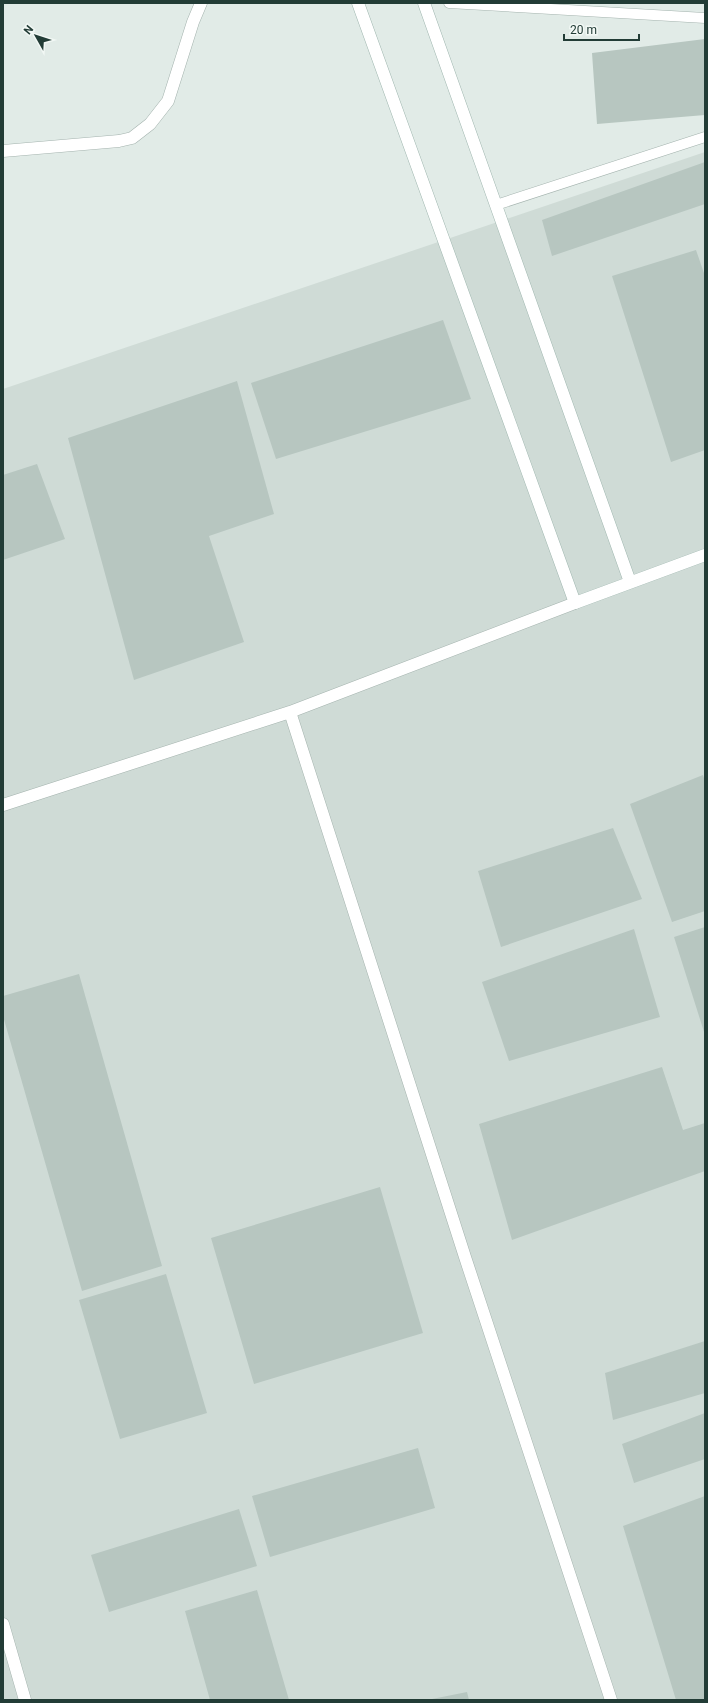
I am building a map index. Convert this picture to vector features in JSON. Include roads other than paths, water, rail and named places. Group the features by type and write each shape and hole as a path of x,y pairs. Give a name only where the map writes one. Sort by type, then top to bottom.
{"street":[{"path":"3,151 119,141 132,138 150,124 168,101 193,22 201,3"},
{"path":"358,3 575,603"},
{"path":"424,3 630,582"},
{"path":"3,805 290,712 630,582 705,555"},
{"path":"290,712 462,1249 611,1700"},
{"path":"3,1624 26,1700"}],"lane":[{"path":"449,3 705,18"},
{"path":"496,205 705,137"}]}
